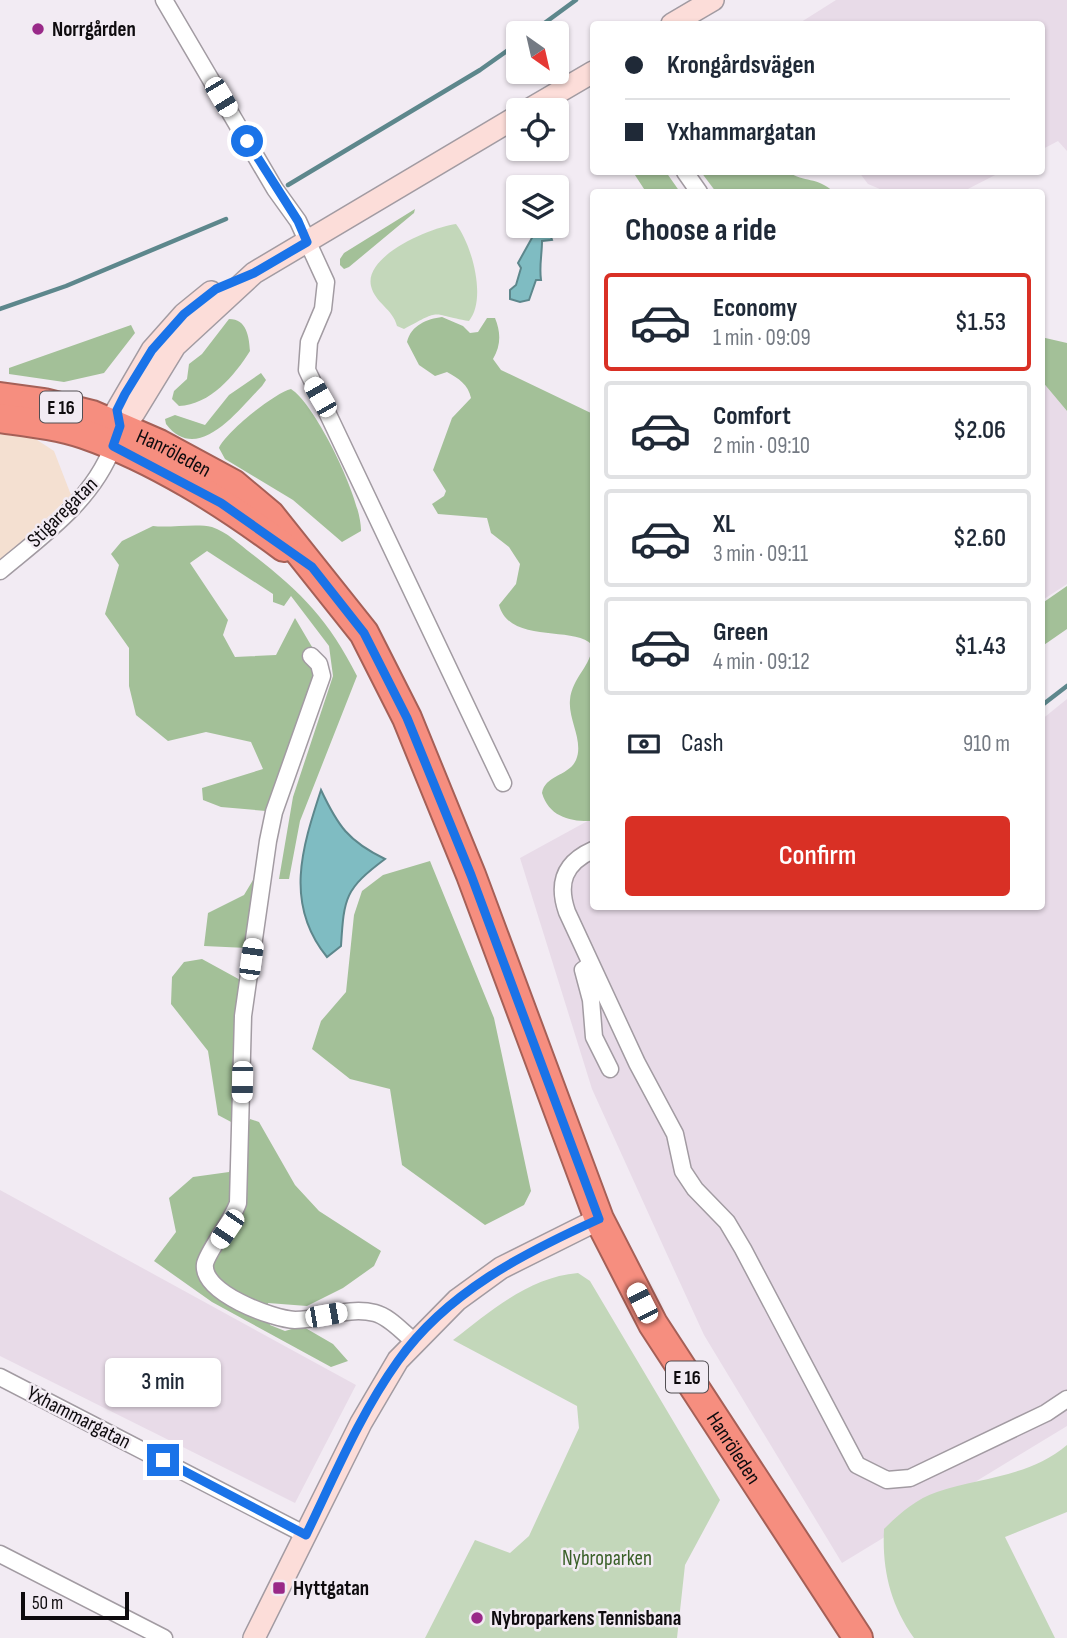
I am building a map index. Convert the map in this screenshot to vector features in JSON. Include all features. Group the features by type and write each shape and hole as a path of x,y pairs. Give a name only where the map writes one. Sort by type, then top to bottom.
{"highway":[{"name":"Hanröleden","path":"0,397 44,403 117,436 221,503 312,567 364,633 407,718 471,875 599,1219 653,1324 858,1638"},
{"name":"Hanröleden","path":"0,418 82,434 117,436"}],"main road":[{"path":"677,21 713,0"},
{"path":"549,98 590,74"},
{"path":"117,436 117,410 152,350 184,314 216,289 254,273 506,123"},
{"path":"254,1638 381,1387 414,1342 457,1300 501,1268 599,1219"}],"street":[{"path":"164,0 275,188 298,221 326,282 323,309 309,342 307,370 503,783"},
{"name":"Stigaregatan","path":"0,570 74,507 97,479 117,436"},
{"path":"311,656 319,664 322,676 274,812 247,984 243,1028 238,1203 227,1229 207,1258 205,1269 216,1288 257,1308 292,1320 352,1310 373,1313 387,1319 414,1342"},
{"path":"590,852 572,863 561,888 567,912 637,1063 675,1134 683,1171 695,1189 727,1222 743,1248 857,1465 887,1480 911,1478 1046,1413 1067,1399"},
{"path":"591,964 583,970 591,1000 594,1037 610,1069"},
{"name":"Yxhammargatan","path":"0,1377 306,1535"},
{"path":"0,1554 164,1638"}],"shaded area":[{"path":"836,0 1067,0 1067,151 1058,141 1045,148 1045,21 803,21"},
{"path":"861,175 995,175 968,189 880,189 868,184"},
{"path":"1045,385 1067,411 1067,584 1045,598"},
{"path":"0,431 31,436 54,451 71,495 0,563"},
{"path":"1067,699 1067,1426 842,1563 704,1335 665,1250 592,1089 520,858 590,820 590,910 1045,910 1045,717"},
{"path":"0,1190 356,1385 295,1503 0,1356"}],"green space":[{"path":"635,175 668,175 678,189 644,189"},
{"path":"703,175 794,175 830,189 805,189 714,189"},
{"path":"415,209 414,213 349,267 344,269 340,265 344,253"},
{"path":"456,224 472,258 477,286 477,300 469,321 436,314 404,329 397,326 371,286 372,275 378,264 402,244"},
{"path":"442,317 463,326 470,333 478,332 487,318 495,318 499,339 493,359 501,370 590,413 590,644 571,636 529,630 505,617 499,605 516,584 520,564 509,547 491,533 487,518 438,514 432,504 444,496 446,491 433,470 452,418 471,398 465,385 455,377 447,372 435,376 419,365 407,342 412,331 431,319"},
{"path":"229,319 243,325 248,335 250,351 229,379 211,394 201,400 179,406 172,399 174,391 187,379 189,364 202,354"},
{"path":"131,325 135,333 104,373 64,382 9,374 9,368"},
{"path":"1045,338 1067,343 1067,411 1045,385"},
{"path":"261,373 266,380 262,386 230,419 204,436 191,439 178,435 166,424 165,419 175,415 205,425 229,395"},
{"path":"291,389 313,414 324,433 354,498 361,531 342,542 293,500 225,459 219,448 230,433 251,414"},
{"path":"153,526 206,526 233,539 312,608 335,638 357,676 300,821 289,879 279,879 293,797 333,676 329,646 291,596 284,606 273,602 273,594 207,551 190,563 228,620 223,635 235,657 276,655 295,618 315,652 318,674 266,811 221,807 203,800 202,788 263,769 251,742 206,732 168,741 136,715 129,686 129,648 105,614 119,565 111,554 122,541"},
{"path":"1067,586 1067,629 1045,644 1045,601"},
{"path":"590,656 590,821 569,819 555,813 542,793 548,782 568,769 576,760 578,745 570,700 574,685"},
{"path":"430,861 494,1018 531,1191 524,1205 485,1225 402,1165 390,1089 350,1079 312,1049 321,1021 346,992 354,915 362,891 383,875"},
{"path":"256,875 247,948 204,946 208,913 244,895"},
{"path":"202,959 244,982 233,1123 218,1115 208,1051 171,1004 172,977 184,962"},
{"path":"250,1119 259,1122 295,1185 319,1211 381,1251 374,1266 343,1288 307,1306 268,1303 270,1325 285,1331 302,1326 333,1344 348,1361 331,1367 212,1302 154,1261 176,1232 169,1198 193,1177 229,1172"},
{"name":"Nybroparken","path":"578,1273 590,1281 720,1500 685,1565 677,1638 425,1638 475,1540 510,1553 529,1536 579,1428 577,1406 453,1340 496,1307 527,1288 560,1276"},
{"path":"1067,1445 1067,1512 1005,1537 1055,1638 914,1638 899,1612 889,1586 884,1558 884,1529 908,1508 929,1495 1021,1470 1052,1456"}],"water":[{"path":"532,238 551,238 552,240 542,241 541,280 536,280 529,300 520,302 510,299 510,290 516,285 521,268 518,263"},
{"path":"321,790 339,823 353,839 385,859 362,878 349,895 341,946 327,957 305,917 301,896 303,854"}],"waterway":[{"path":"547,21 576,0"},
{"path":"288,185 480,70 506,52"},
{"path":"0,309 66,286 226,219"},
{"path":"1045,703 1067,686"}],"place":[{"name":"Norrgården","path":"38,29"},
{"name":"Hyttgatan","path":"279,1588"},
{"name":"Nybroparkens Tennisbana","path":"477,1618"}],"route":[{"path":"163,1460 306,1535 381,1387 398,1360 426,1328 457,1300 501,1268 599,1219 471,875 407,718 364,633 312,567 221,503 113,446 120,426 117,410 125,394 152,350 184,314 216,289 234,279 254,273 307,242 298,221 247,141"}]}
